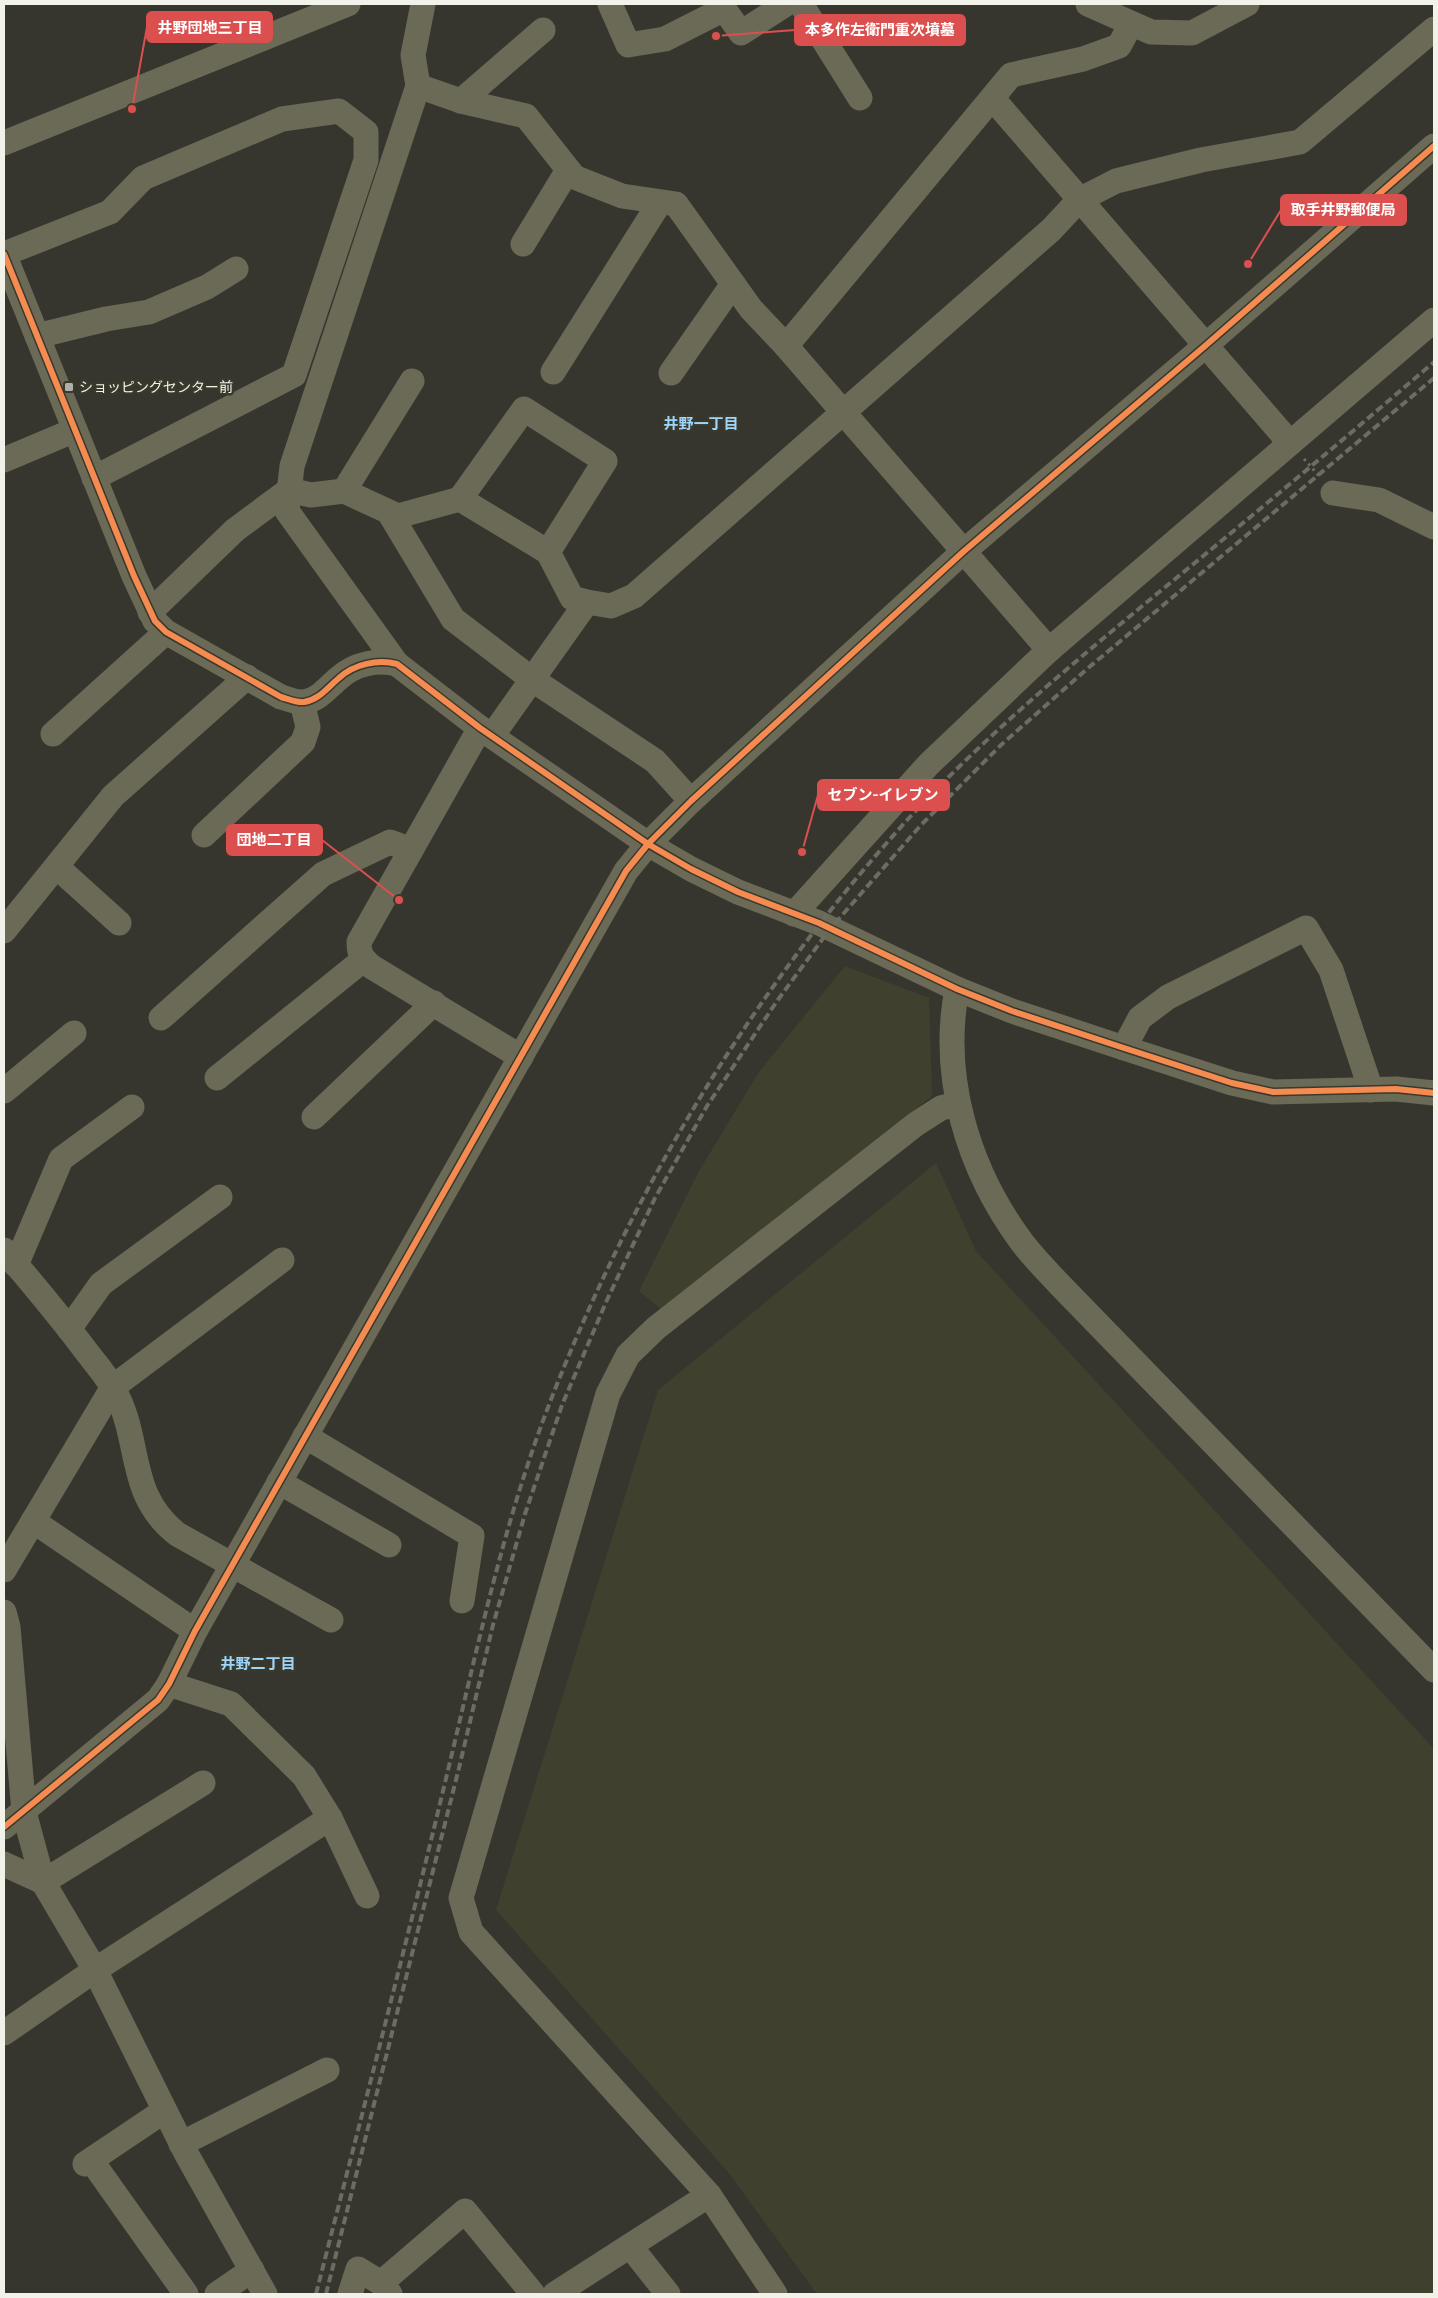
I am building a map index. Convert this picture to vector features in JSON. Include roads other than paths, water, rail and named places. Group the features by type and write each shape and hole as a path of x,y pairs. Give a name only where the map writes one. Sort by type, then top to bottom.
{"street":[{"path":"4,143 348,4"},
{"path":"423,4 413,55 418,86 292,466 287,511 397,664 486,732 648,844 691,869 738,892 819,923 957,989 1012,1011 1124,1048 1232,1083 1273,1092 1431,1089"},
{"path":"610,4 628,45 665,39 724,9 741,33 786,4"},
{"path":"801,4 860,98"},
{"path":"1088,4 1151,32 1192,33 1247,4"},
{"path":"786,346 993,99 1011,74 1083,59 1119,46 1132,24"},
{"path":"460,499 548,552 572,598 611,606 634,596 1051,230 1078,200 1116,181 1202,160 1300,142 1434,29"},
{"path":"461,101 544,30"},
{"path":"418,86 461,101 526,116 574,177 622,196 676,204 750,309 786,346 1049,650"},
{"path":"993,99 1078,200 1290,443"},
{"path":"94,478 294,375 366,160 366,132 339,112 282,119 142,178 110,212 4,254 94,478 155,621 166,632 281,697 302,702 313,699 341,676 360,665 384,660 397,664"},
{"path":"4,1827 144,1713 158,1700 169,1684 194,1631 626,871 648,844 691,801 963,552 1206,346 1434,146"},
{"path":"523,244 568,170"},
{"path":"552,372 660,202"},
{"path":"37,336 106,319 149,312 208,287 236,269"},
{"path":"671,373 733,284"},
{"path":"794,914 929,764 1049,650 1434,320"},
{"path":"344,491 412,381"},
{"path":"150,612 236,530 288,490 311,495 344,491 390,514 398,516 460,499 524,409 606,461 548,552"},
{"path":"4,460 75,430"},
{"path":"1333,493 1379,500 1434,527"},
{"path":"390,514 452,619 533,680 655,761 691,801"},
{"path":"521,1056 363,960 359,952 359,942 411,850 486,732 533,680 587,602"},
{"path":"53,734 166,632"},
{"path":"4,931 113,796 246,677"},
{"path":"204,835 303,742 308,727 302,702"},
{"path":"161,1018 323,874 390,842 411,850"},
{"path":"57,866 119,924"},
{"path":"1124,1048 1140,1018 1168,997 1306,928 1331,970 1371,1090"},
{"path":"217,1078 363,960"},
{"path":"957,989 951,1019 951,1056 957,1104 972,1149 987,1182 1021,1241 1066,1291 1434,1670"},
{"path":"314,1116 434,1003"},
{"path":"4,1090 74,1033"},
{"path":"775,2294 708,2195 471,1932 460,1898 608,1394 628,1355 656,1328 916,1124 941,1108 957,1104"},
{"path":"132,1107 61,1159 10,1258 69,1329 113,1387 125,1414 141,1485 151,1508 161,1522 177,1534 331,1620"},
{"path":"69,1329 101,1284 220,1197"},
{"path":"4,1570 113,1387 282,1260"},
{"path":"305,1436 472,1536 462,1601"},
{"path":"279,1482 389,1545"},
{"path":"33,1521 194,1631"},
{"path":"4,1612 8,1628 24,1812 43,1882 94,1970 181,2144 265,2294"},
{"path":"169,1684 231,1704 304,1776 330,1818 367,1896"},
{"path":"43,1882 203,1784"},
{"path":"4,2033 94,1970 330,1818"},
{"path":"4,1864 43,1882"},
{"path":"181,2144 327,2070"},
{"path":"164,2111 88,2162 186,2294"},
{"path":"555,2294 708,2195"},
{"path":"350,2294 358,2269 386,2289 465,2210 533,2294"},
{"path":"630,2246 668,2294"},
{"path":"216,2294 252,2270"}],"railway":[{"path":"316,2294 417,1898 482,1626 520,1488 552,1397 585,1318 621,1241 661,1165 704,1091 750,1020 800,950 853,883 909,818 968,758 1061,674 1434,362"},
{"path":"326,2294 459,1768 493,1625 525,1514 562,1405 607,1300 655,1198 707,1106 777,1001 830,929 921,825 1001,745 1087,669 1434,378"}],"place":[{"name":"本多作左衛門重次墳墓","path":"716,36"},
{"name":"井野団地三丁目","path":"132,109"},
{"name":"取手井野郵便局","path":"1248,264"},
{"name":"ショッピングセンター前","path":"69,387"},
{"name":"セブン-イレブン","path":"802,852"},
{"name":"団地二丁目","path":"399,900"}],"district":[{"name":"井野一丁目","path":"701,423"},
{"name":"井野二丁目","path":"258,1663"}]}
